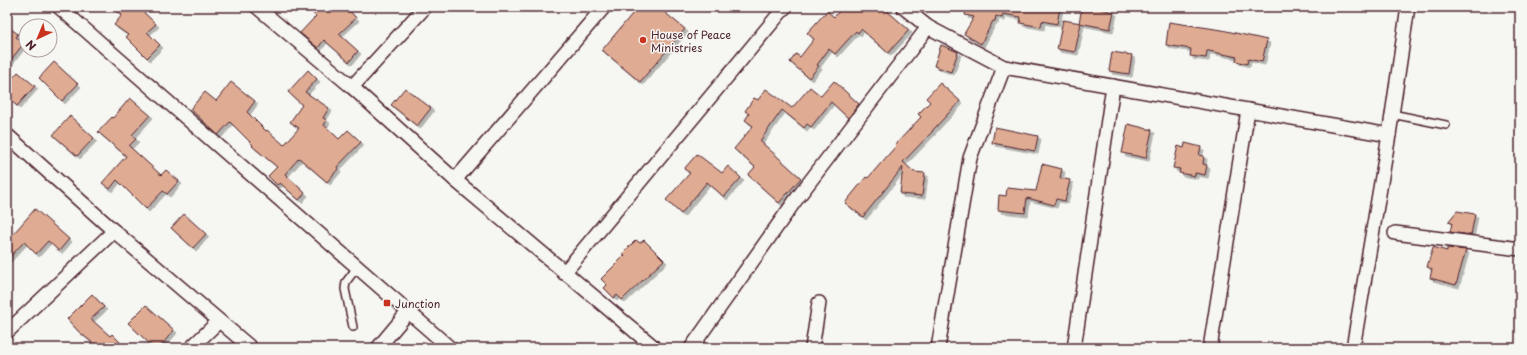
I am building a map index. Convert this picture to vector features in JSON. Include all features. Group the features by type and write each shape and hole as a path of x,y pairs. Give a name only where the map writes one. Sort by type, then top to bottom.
{"street":[{"path":"59,7 410,311 450,348"},
{"path":"257,7 352,87 454,180 655,348"},
{"path":"352,87 425,7"},
{"path":"454,180 604,7"},
{"path":"564,273 785,7"},
{"path":"903,7 928,27 1004,67 1389,135"},
{"path":"1353,348 1389,135 1408,7"},
{"path":"691,348 795,201 928,27"},
{"path":"938,348 970,158 1004,67"},
{"path":"1074,348 1113,86"},
{"path":"1210,348 1248,110"},
{"path":"9,140 251,348"},
{"path":"7,332 114,231"},
{"path":"1395,233 1520,249"},
{"path":"812,348 819,303"},
{"path":"378,348 410,311"},
{"path":"191,348 219,321"}],"lane":[{"path":"1389,135 1408,7"},
{"path":"1392,114 1446,125"},
{"path":"353,327 344,289 346,282 358,266"}],"building":[{"path":"111,7 138,7 156,24 147,32 160,45 147,58 126,37 128,35 114,25 122,15"},
{"path":"306,7 346,7 356,18 339,34 358,51 349,62 324,40 318,48 300,33 316,16"},
{"name":"House of Peace Ministries","path":"638,7 658,7 685,29 640,82 602,50"},
{"path":"843,7 885,7 885,9 909,30 888,53 861,29 858,33 856,31 835,54 829,49 817,65 819,66 809,78 790,62 796,54 800,57 814,39 807,33 827,11 834,17"},
{"path":"967,7 1060,7 1057,24 1042,21 1041,27 1020,23 1021,17 1003,14 1002,18 996,16 995,21 993,21 981,44 964,34 974,17 965,15"},
{"path":"1082,7 1092,7 1114,12 1110,29 1079,23"},
{"path":"1063,20 1081,23 1075,52 1057,49"},
{"path":"1169,22 1222,30 1267,40 1262,62 1248,59 1247,64 1236,61 1237,57 1209,51 1207,51 1206,58 1190,56 1191,49 1166,45"},
{"path":"7,26 18,34 16,37 18,38 18,51 7,65"},
{"path":"941,45 958,52 951,72 934,66"},
{"path":"1112,52 1132,55 1129,74 1109,71"},
{"path":"54,62 78,84 62,101 39,78"},
{"path":"308,70 317,79 305,92 329,108 323,118 327,120 324,125 339,139 348,130 361,142 337,167 338,169 327,182 299,158 285,174 305,193 299,200 280,183 277,185 268,176 277,167 252,146 253,145 230,122 218,135 190,109 205,92 216,101 231,82 255,101 247,112 266,131 267,130 284,145 299,128 290,122 302,105 288,92"},
{"path":"18,72 35,86 17,106 7,97 7,84"},
{"path":"834,81 859,104 848,118 831,102 811,127 807,124 804,128 782,110 760,141 801,178 779,203 748,175 755,167 734,149 753,126 745,120 749,114 745,111 754,98 758,100 766,89 792,108 810,87 821,96"},
{"path":"940,83 960,101 903,162 914,172 925,173 922,196 900,194 903,167 863,217 845,203 866,177 868,178 896,146 895,145 921,117 918,114 930,102 926,98"},
{"path":"405,88 431,108 417,126 391,105"},
{"path":"130,98 150,115 132,135 136,139 129,146 161,175 166,170 179,181 167,194 163,191 146,209 117,180 110,189 102,183 126,156 98,132 112,117 113,118"},
{"path":"70,116 94,138 77,156 53,135"},
{"path":"1128,124 1152,130 1146,158 1122,153"},
{"path":"995,127 1038,136 1035,151 992,143"},
{"path":"1185,143 1201,147 1199,155 1204,156 1203,164 1207,165 1205,175 1195,173 1195,176 1179,173 1180,169 1173,168 1178,146 1184,148"},
{"path":"697,154 722,173 728,166 741,178 724,197 707,182 681,214 666,200 690,173 684,169"},
{"path":"1042,164 1062,169 1060,178 1070,180 1065,201 1056,199 1054,205 1027,198 1025,213 998,210 999,195 1006,196 1007,188 1036,191"},
{"path":"35,209 69,239 59,251 48,241 36,254 24,242 7,260 7,241"},
{"path":"1457,211 1475,214 1471,235 1450,232 1452,223 1448,222"},
{"path":"184,214 206,234 193,248 171,228"},
{"path":"636,240 640,243 644,240 664,260 622,300 617,295 614,298 604,288 607,285 601,279 625,255 623,253"},
{"path":"1433,247 1447,251 1447,248 1466,250 1456,285 1430,278 1432,269 1427,267"},
{"path":"92,294 104,307 91,319 110,336 112,334 126,348 99,348 79,332 67,319"},
{"path":"146,305 174,330 159,348 154,348 128,323"}],"place":[{"name":"House of Peace Ministries","path":"643,40"},
{"name":"Junction","path":"387,303"}]}
